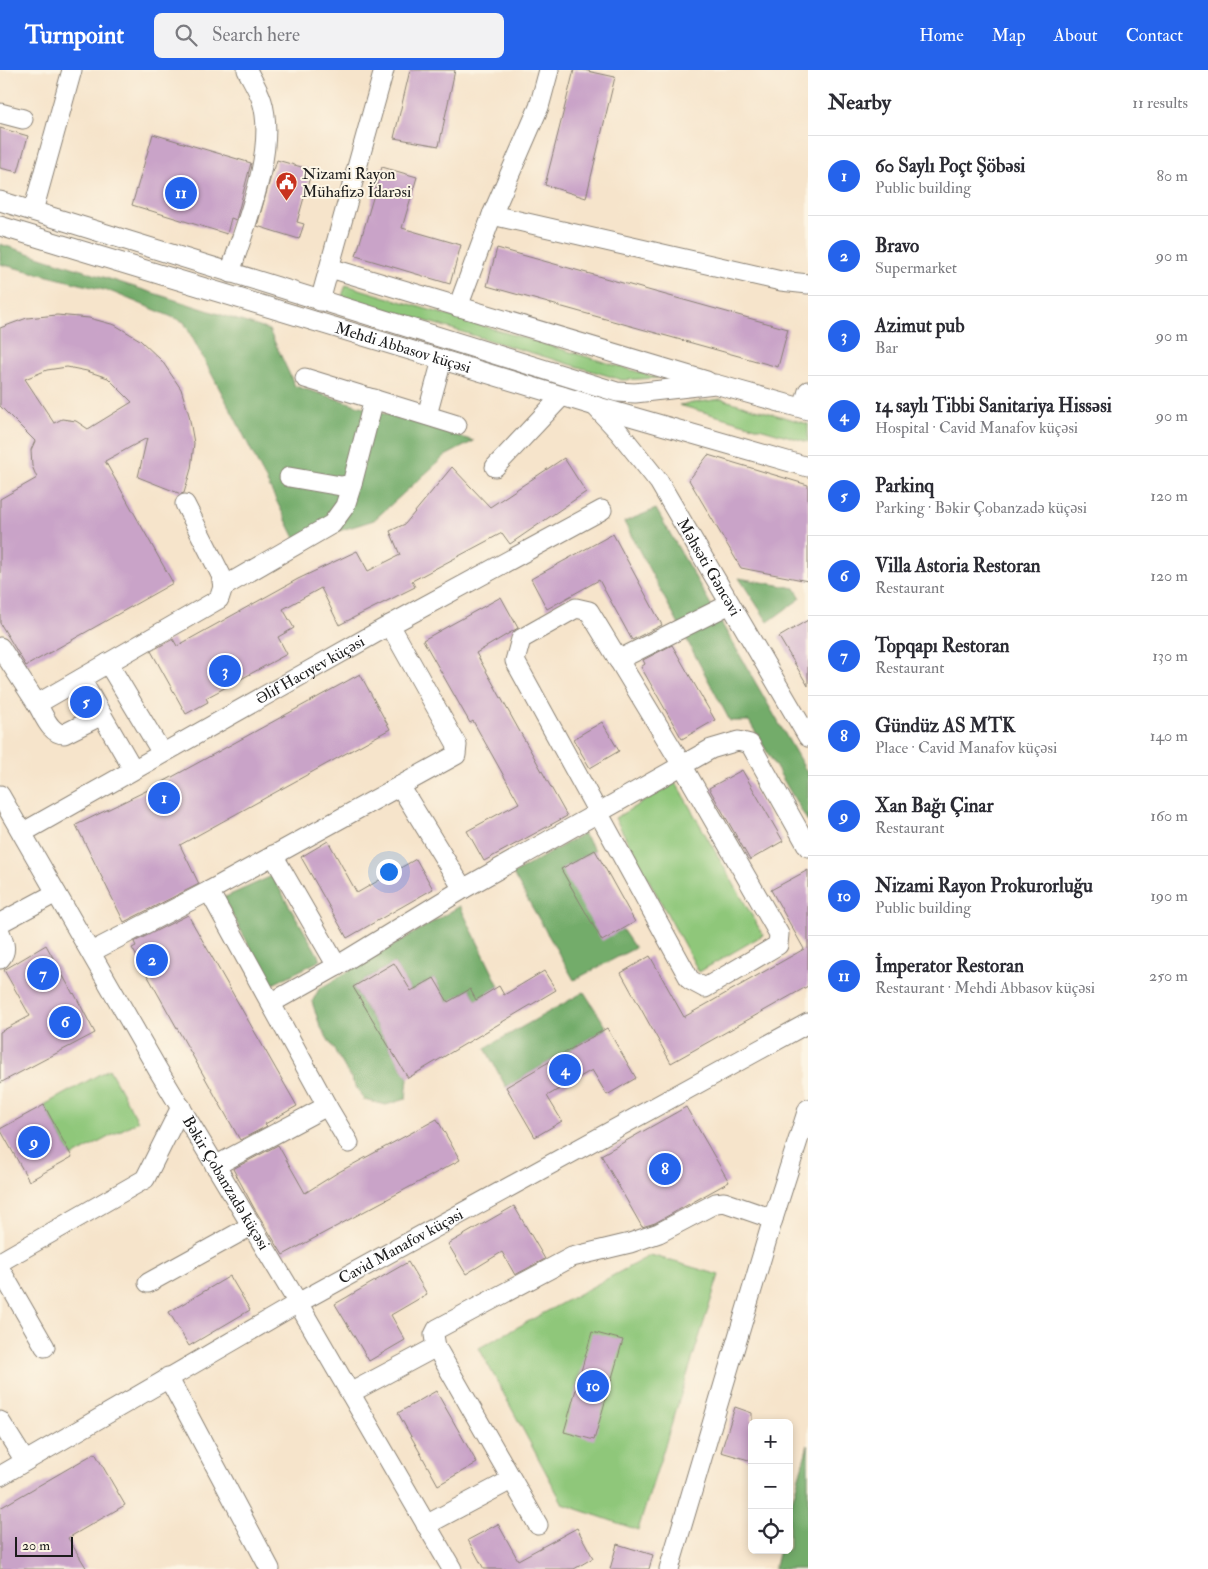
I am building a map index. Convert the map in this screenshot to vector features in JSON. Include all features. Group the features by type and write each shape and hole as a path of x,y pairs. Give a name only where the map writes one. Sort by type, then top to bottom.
{"street":[{"path":"33,211 72,70"},
{"path":"230,273 263,166 266,118 262,99 247,70"},
{"path":"320,301 384,70"},
{"path":"458,307 492,214 540,107 549,70"},
{"path":"0,113 23,120"},
{"name":"Mehdi Abbasov küçəsi","path":"0,201 617,392 635,393 715,384"},
{"path":"492,214 781,281 808,284"},
{"name":"Mehdi Abbasov küçəsi","path":"0,226 595,406 808,467"},
{"name":"Mehdi Abbasov küçəsi","path":"330,268 715,384 806,403"},
{"path":"427,415 442,360"},
{"path":"305,378 457,425"},
{"path":"495,467 562,396"},
{"path":"223,587 332,524 345,506 374,399"},
{"name":"Məhsəti Gəncəvi","path":"595,406 660,482 808,737"},
{"path":"289,477 341,486 352,484"},
{"path":"37,704 219,598 223,587 221,575 185,504"},
{"name":"Əlif Hacıyev küçəsi","path":"22,833 390,625 602,510"},
{"path":"618,660 730,604"},
{"path":"576,608 588,611 682,765 779,934 778,945 705,988 690,980 515,661 521,639 576,608"},
{"path":"91,952 209,891 456,755 457,745 390,625"},
{"path":"0,647 53,731 58,734 64,734 102,715"},
{"path":"108,663 162,753"},
{"path":"81,679 133,769"},
{"path":"271,1004 463,889 682,765 711,749 738,741 750,744 808,847"},
{"path":"400,786 463,889"},
{"name":"Bəkir Çobanzadə küçəsi","path":"0,795 452,1569"},
{"path":"273,855 337,966"},
{"path":"209,891 349,1143"},
{"path":"0,923 56,893"},
{"path":"0,932 5,946 5,954 0,959"},
{"name":"Cavid Manafov küçəsi","path":"0,1476 298,1303 808,1025"},
{"path":"215,1166 327,1106"},
{"path":"0,1262 145,1179 181,1107"},
{"path":"669,1569 773,1219 808,1109"},
{"path":"538,1525 436,1347 434,1335 437,1329 572,1258 630,1243 659,1233 716,1203 724,1202 773,1219"},
{"path":"148,1283 251,1226"},
{"path":"0,1269 45,1347"},
{"path":"350,1393 436,1347"},
{"path":"168,1377 270,1569"},
{"path":"0,1421 25,1461"},
{"path":"426,1525 511,1480"}],"green space":[{"path":"0,244 269,330 295,386 474,441 445,456 374,520 298,544 235,418 184,322 112,292 0,264"},
{"path":"346,285 658,378 622,380 342,296"},
{"path":"721,399 808,424 808,442 679,405"},
{"path":"656,509 808,774 808,822 749,721 730,721 624,522"},
{"path":"739,578 795,588 801,598 768,622"},
{"path":"676,783 763,935 699,972 615,818"},
{"path":"583,834 595,850 561,869 622,929 635,948 574,980 513,874"},
{"path":"272,876 321,960 271,985 223,898"},
{"path":"460,906 499,986 476,1000 470,989 448,1002 434,978 411,991 394,963 353,987 408,1078 406,1099 386,1105 364,1100 320,1026 312,1002 319,989"},
{"path":"584,992 607,1028 506,1087 485,1048"},
{"path":"109,1069 138,1121 72,1157 44,1105"},
{"path":"651,1255 719,1275 638,1530 563,1504 479,1348"},
{"path":"808,1445 808,1569 774,1569 778,1554 793,1554 793,1498"}],"building":[{"path":"410,70 455,70 439,146 394,138"},
{"path":"574,70 583,70 615,77 586,198 545,185"},
{"path":"0,128 28,136 18,172 0,168"},
{"path":"153,134 251,163 236,220 231,218 227,234 132,205"},
{"path":"277,160 312,170 297,222 304,224 299,239 257,226"},
{"path":"382,167 417,177 402,228 461,245 450,284 356,256"},
{"path":"497,248 788,329 778,367 487,286"},
{"path":"57,315 89,318 115,325 140,340 162,361 181,389 189,415 194,443 191,469 184,493 181,494 138,477 147,438 105,461 173,583 26,666 0,623 0,499 37,478 32,466 31,450 35,441 0,406 0,328 27,318","holes":["67,367 108,378 132,402 88,429 76,421 62,419 54,423 25,379 47,370"]},
{"path":"708,455 808,485 808,581 741,568 689,480"},
{"path":"564,458 586,492 510,544 502,533 412,581 415,587 339,625 321,588 283,609 294,628 278,637 287,654 206,698 208,702 186,714 151,651 173,639 177,646 298,579 357,551 368,571 400,555 390,531 405,524 452,467 490,507"},
{"path":"613,534 662,625 632,640 599,580 547,609 531,579"},
{"path":"501,597 518,628 476,653 567,816 484,861 467,831 519,803 473,721 470,723 423,640"},
{"path":"808,620 808,686 779,637"},
{"path":"672,645 715,720 682,739 641,667 645,664 643,660"},
{"path":"360,674 390,729 180,845 199,884 124,922 76,825 152,788"},
{"path":"602,722 619,751 590,768 573,739"},
{"path":"742,770 783,841 750,860 709,788"},
{"path":"328,841 357,893 416,859 433,889 347,938 301,857"},
{"path":"595,850 635,922 602,941 561,869"},
{"path":"808,870 808,986 671,1063 621,973 650,956 684,1017 804,949 771,890"},
{"path":"188,915 297,1106 265,1124 267,1126 240,1140 132,948 136,946 134,942"},
{"path":"46,945 95,1033 0,1083 0,1032 30,1016 4,970"},
{"path":"394,963 411,991 434,978 448,1002 470,989 476,1000 499,986 504,995 544,971 556,990 408,1078 353,987"},
{"path":"607,1028 636,1078 607,1095 592,1070 547,1096 562,1121 535,1137 506,1087"},
{"path":"44,1105 72,1157 29,1181 0,1129"},
{"path":"686,1107 729,1182 655,1223 642,1227 601,1155"},
{"path":"437,1119 460,1160 283,1255 233,1169 278,1145 305,1193 337,1173"},
{"path":"514,1206 545,1259 515,1275 502,1252 466,1274 448,1244"},
{"path":"408,1262 427,1294 391,1315 405,1340 369,1361 335,1304"},
{"path":"230,1276 250,1310 189,1346 169,1312"},
{"path":"592,1332 623,1340 594,1440 564,1432"},
{"path":"436,1391 477,1463 438,1485 398,1413"},
{"path":"735,1407 752,1413 752,1419 748,1419 748,1460 721,1452"},
{"path":"95,1453 125,1505 68,1538 87,1569 0,1569 0,1508"},
{"path":"498,1524 518,1560 577,1528 593,1558 574,1569 484,1569 468,1540"},
{"path":"617,1544 653,1555 649,1569 610,1569"}],"place":[{"name":"İmperator Restoran","path":"181,193"},
{"name":"Nizami Rayon Mühafizə İdarəsi","path":"286,202"},
{"name":"Azimut pub","path":"225,671"},
{"name":"Parkinq","path":"86,702"},
{"name":"60 Saylı Poçt Şöbəsi","path":"164,798"},
{"name":"Bravo","path":"152,960"},
{"name":"Topqapı Restoran","path":"43,974"},
{"name":"Villa Astoria Restoran","path":"65,1022"},
{"name":"14 saylı Tibbi Sanitariya Hissəsi","path":"565,1070"},
{"name":"Xan Bağı Çinar","path":"34,1142"},
{"name":"Gündüz AS MTK","path":"665,1169"},
{"name":"Nizami Rayon Prokurorluğu","path":"593,1386"}]}
